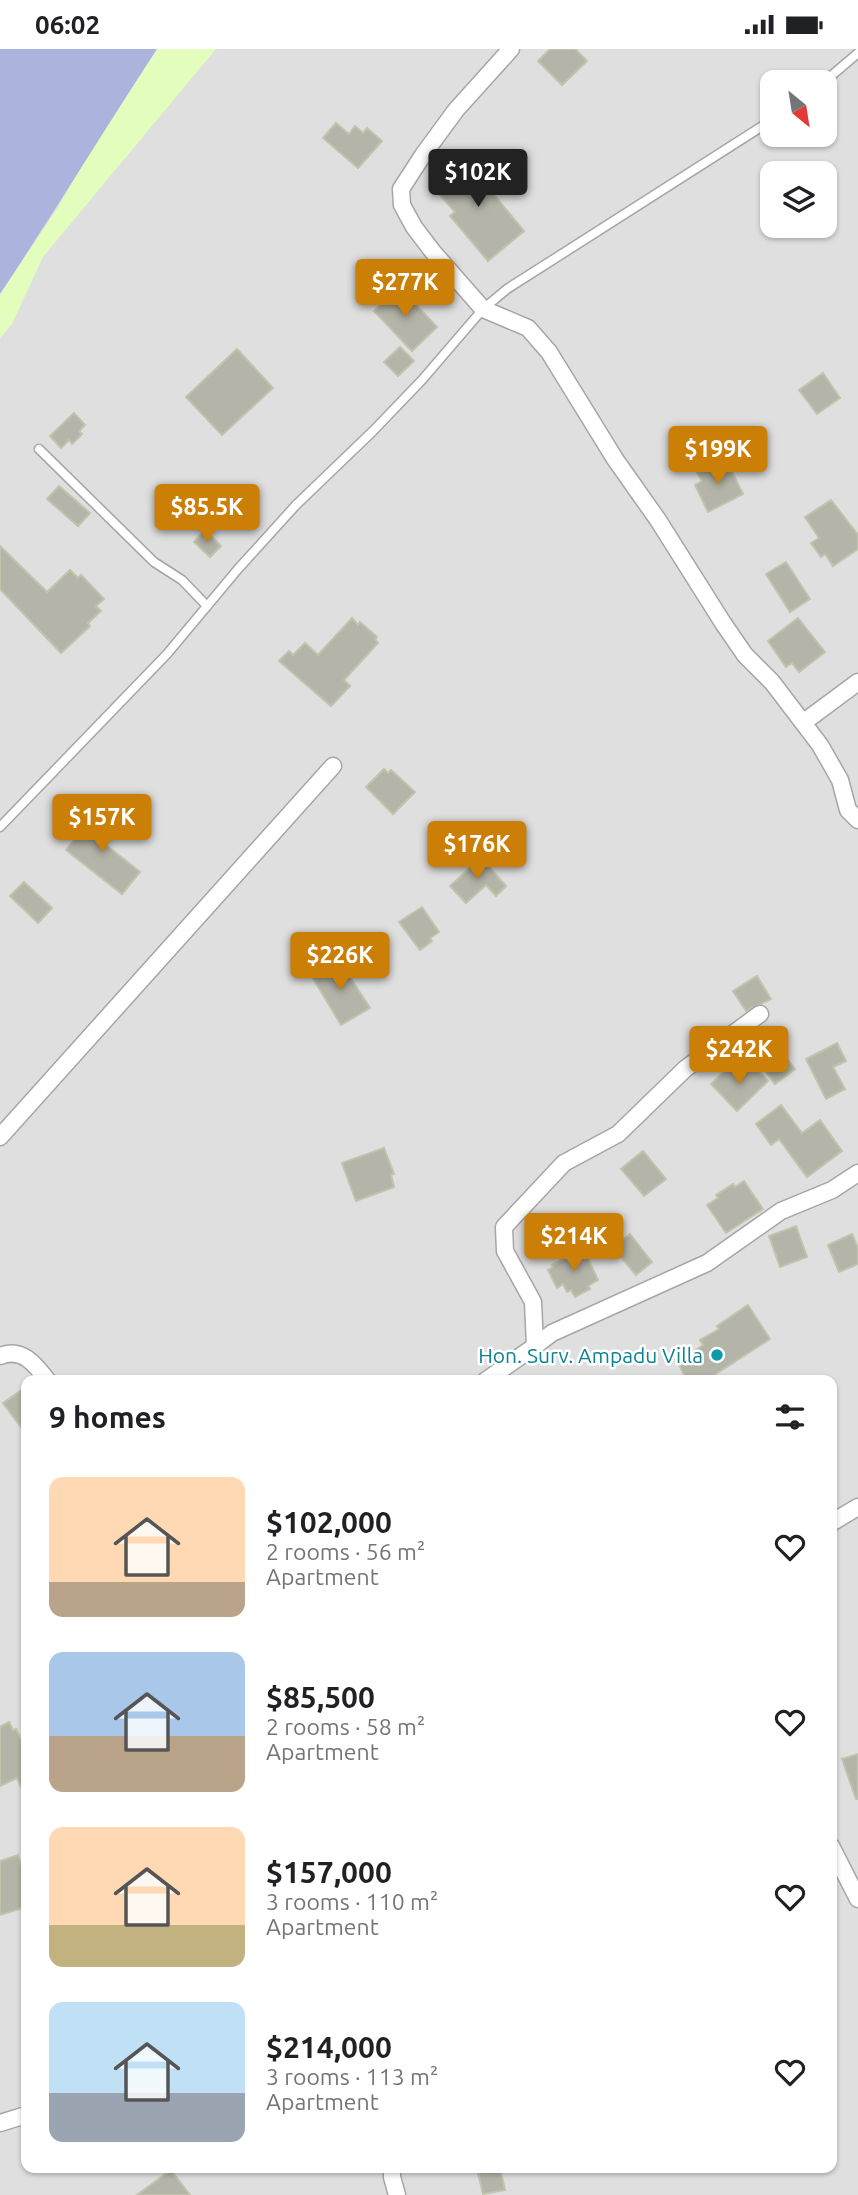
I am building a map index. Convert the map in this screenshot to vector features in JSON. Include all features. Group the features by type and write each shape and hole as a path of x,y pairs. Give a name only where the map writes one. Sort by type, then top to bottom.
{"street":[{"path":"511,49 456,110 401,189 402,205 414,227 483,309 528,328 549,352 615,459 658,520 745,655 772,682 804,722 840,780 848,810 858,820"},
{"path":"804,722 858,682"},
{"path":"0,1137 333,766"},
{"path":"535,1346 533,1303 505,1251 503,1227 564,1163 618,1134 685,1069 760,1014"},
{"path":"494,1375 552,1333 707,1263 781,1211 831,1190 858,1173"},
{"path":"0,1356 9,1353 22,1354 44,1375"},
{"path":"837,1519 858,1507"},
{"path":"837,1858 858,1899"},
{"path":"0,2123 21,2117"},
{"path":"392,2173 397,2195"}],"lane":[{"path":"837,71 858,53"},
{"path":"0,827 167,654 268,535 414,389 483,309 507,289 760,128"},
{"path":"39,449 154,562 181,580 207,605"}],"shaded area":[{"path":"157,49 858,49 858,2195 0,2195 0,294"}],"sand":[{"path":"157,49 216,49 43,257 12,324 0,338 0,294"}],"water":[{"path":"0,49 157,49 0,294"}],"building":[{"path":"550,49 575,49 587,61 562,85 538,61"},
{"path":"336,123 349,134 355,126 363,133 367,128 382,141 358,168 323,138"},
{"path":"470,154 487,174 481,179 524,231 488,261 450,216 455,212 433,187"},
{"path":"399,287 437,327 412,351 374,311"},
{"path":"400,347 414,361 398,376 384,362"},
{"path":"237,349 273,388 222,435 186,397"},
{"path":"823,373 840,398 817,414 799,390"},
{"path":"74,413 85,425 79,431 82,434 72,444 69,440 61,448 50,436"},
{"path":"727,462 743,494 708,512 695,485 702,481 697,473 717,463 719,467"},
{"path":"59,486 90,513 78,526 47,499"},
{"path":"831,500 858,535 858,549 833,566 825,554 821,557 811,543 819,538 805,517"},
{"path":"205,530 221,546 210,557 194,542"},
{"path":"0,546 47,592 70,570 78,578 81,575 104,599 96,606 101,611 88,623 90,626 61,653 0,589"},
{"path":"786,562 810,599 790,612 766,574"},
{"path":"352,618 377,637 375,639 378,643 344,680 350,686 331,706 279,661 289,651 293,655 305,643 318,655"},
{"path":"798,618 825,652 799,672 792,663 786,667 768,641"},
{"path":"384,769 388,773 391,770 415,792 393,814 366,787"},
{"path":"97,811 114,824 101,841 140,872 122,894 66,850"},
{"path":"481,858 506,886 496,896 486,885 466,903 450,886"},
{"path":"24,882 52,908 38,923 10,896"},
{"path":"422,907 439,932 420,950 399,922"},
{"path":"338,959 370,1008 341,1025 311,975"},
{"path":"757,976 771,999 746,1011 733,991"},
{"path":"837,1043 846,1061 833,1067 845,1089 826,1099 806,1059"},
{"path":"785,1057 795,1069 775,1084 766,1072"},
{"path":"752,1064 768,1081 737,1111 711,1084 729,1067 739,1077"},
{"path":"781,1105 802,1133 820,1120 842,1151 807,1177 779,1139 771,1145 756,1124"},
{"path":"384,1148 394,1174 391,1175 394,1187 356,1201 342,1163"},
{"path":"643,1151 666,1179 644,1196 621,1169"},
{"path":"744,1181 763,1209 726,1233 707,1205 718,1198 716,1195 733,1184 735,1187"},
{"path":"796,1226 807,1257 780,1267 769,1236"},
{"path":"630,1234 652,1262 636,1275 613,1248"},
{"path":"852,1234 858,1248 858,1264 839,1272 828,1245"},
{"path":"583,1248 598,1280 588,1286 590,1289 575,1297 571,1290 567,1292 563,1284 557,1288 548,1270 552,1265"},
{"path":"748,1305 770,1339 714,1375 684,1375 677,1361 703,1345 700,1340 719,1329 717,1326"},
{"path":"21,1390 21,1427 3,1403"},
{"path":"9,1722 21,1740 21,1787 17,1778 0,1786 0,1727"},
{"path":"858,1754 858,1799 856,1799 842,1759"},
{"path":"18,1855 21,1865 21,1909 0,1915 0,1861"},
{"path":"167,2173 173,2173 190,2195 137,2195"},
{"path":"478,2173 501,2173 505,2190 483,2194"}],"place":[{"name":"Hon. Surv. Ampadu Villa","path":"717,1355"}]}
